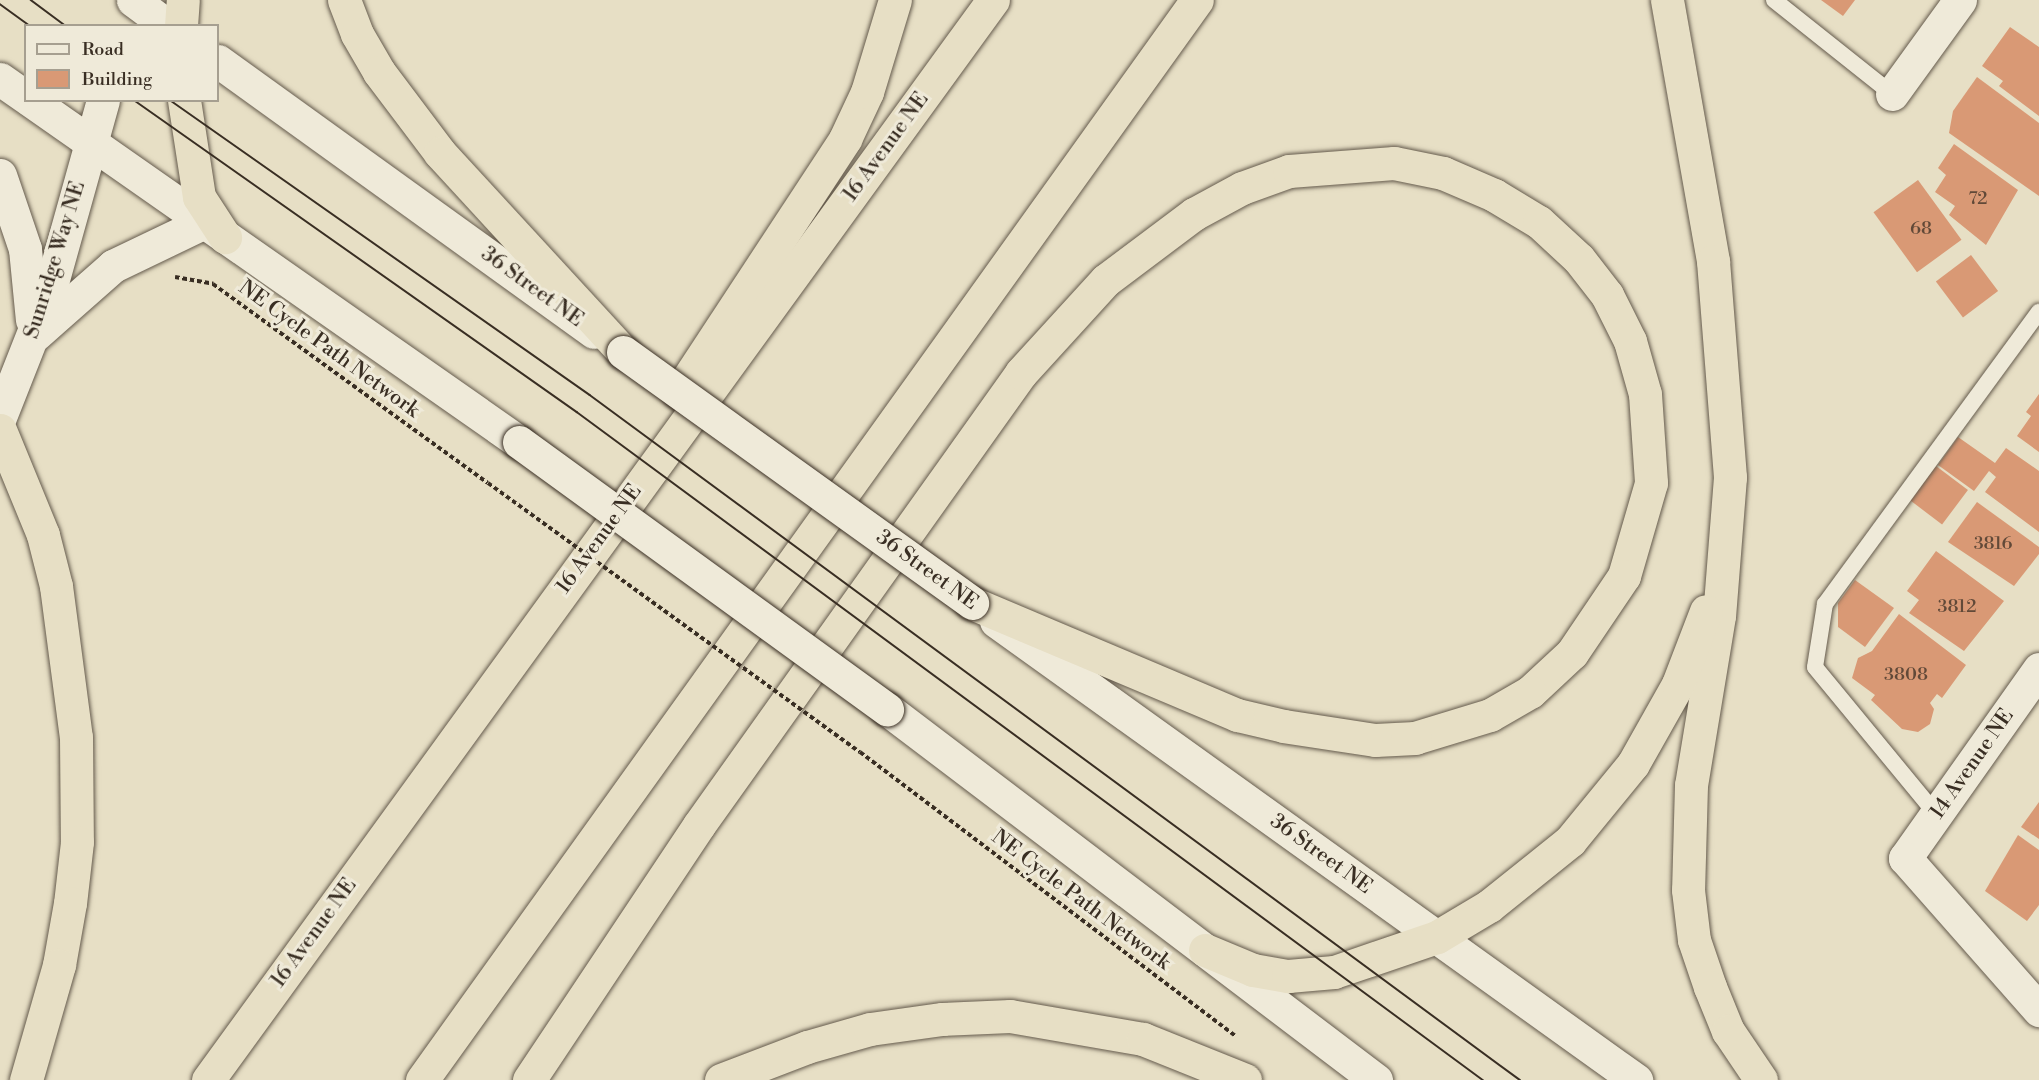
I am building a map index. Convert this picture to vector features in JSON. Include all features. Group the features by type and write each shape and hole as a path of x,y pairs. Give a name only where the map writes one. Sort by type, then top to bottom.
{"highway":[{"path":"181,24 183,0"},
{"path":"344,0 357,34 379,72 440,153 623,352"},
{"path":"636,487 672,402 845,140 870,82 895,0"},
{"name":"16 Avenue NE","path":"208,1080 636,487 993,0"},
{"path":"422,1080 1197,0"},
{"path":"1667,0 1722,343 1730,477 1710,686 1691,785 1688,890 1694,940 1710,987 1728,1031 1761,1080"},
{"path":"184,102 200,197 215,230"},
{"path":"529,1080 706,816 1021,373 1106,280 1194,214 1242,188 1289,171 1394,163 1443,173 1494,195 1539,222 1579,259 1607,295 1630,341 1645,394 1651,483 1624,576 1572,653 1530,692 1490,715 1415,738 1375,740 1284,726 1238,715 972,603"},
{"path":"0,430 43,535 56,586 76,736 77,842 70,903 56,975 26,1080"},
{"path":"1206,950 1253,970 1288,976 1334,972 1437,937 1533,874 1602,806 1633,764 1678,684 1702,626 1725,537"},
{"path":"721,1080 807,1047 870,1029 942,1019 1010,1016 1143,1039 1245,1080"}],"main road":[{"path":"122,24 127,0"},
{"path":"133,0 165,24"},
{"path":"1892,94 1960,0"},
{"name":"36 Street NE","path":"219,62 1636,1080"},
{"path":"0,80 24,96"},
{"path":"33,102 519,442 887,709 1376,1080"},
{"name":"Sunridge Way NE","path":"0,417 32,337 102,102"},
{"path":"0,175 25,249 32,337"},
{"path":"32,337 113,266 215,230"},
{"name":"14 Avenue NE","path":"2039,669 1905,858 2039,1010"}],"lane":[{"path":"1774,0 1892,94"},
{"path":"1936,814 1815,667 1825,604 2039,312"}],"path":[{"name":"NE Cycle Path Network","path":"167,276 213,284 860,752 1245,1043"}],"building":[{"path":"1821,0 1855,0 1843,16"},
{"path":"2010,27 2039,47 2039,116 1999,86 2003,81 1982,66"},
{"path":"1977,77 2039,123 2039,196 1949,133 1953,111"},
{"path":"1954,144 2018,190 1986,245 1949,215 1955,206 1935,192 1946,175 1938,168"},
{"path":"1918,180 1961,240 1917,272 1874,212"},
{"path":"1971,255 1998,291 1963,317 1936,281"},
{"path":"2039,394 2039,452 2017,436 2031,416 2026,412"},
{"path":"1958,437 1995,463 2006,448 2039,471 2039,532 1985,492 1996,477 1989,471 1974,491 1938,465"},
{"path":"1936,466 1968,490 1942,524 1910,500"},
{"path":"1977,502 2039,547 2039,554 2014,586 1948,542"},
{"path":"1936,551 2004,601 1964,651 1909,613 1919,600 1907,591"},
{"path":"1855,580 1894,608 1865,647 1838,627 1838,603"},
{"path":"1899,614 1966,665 1942,698 1937,694 1930,703 1934,709 1930,724 1918,732 1902,729 1871,700 1875,695 1852,678 1858,658 1872,651"},
{"path":"2039,802 2039,839 2021,827"},
{"path":"2018,835 2039,850 2039,905 2027,921 1985,891"}],"tram line":[{"path":"31,0 63,24"},
{"path":"0,4 27,24"},
{"path":"137,102 577,412 1483,1080"},
{"path":"173,102 590,395 1520,1080"}]}
